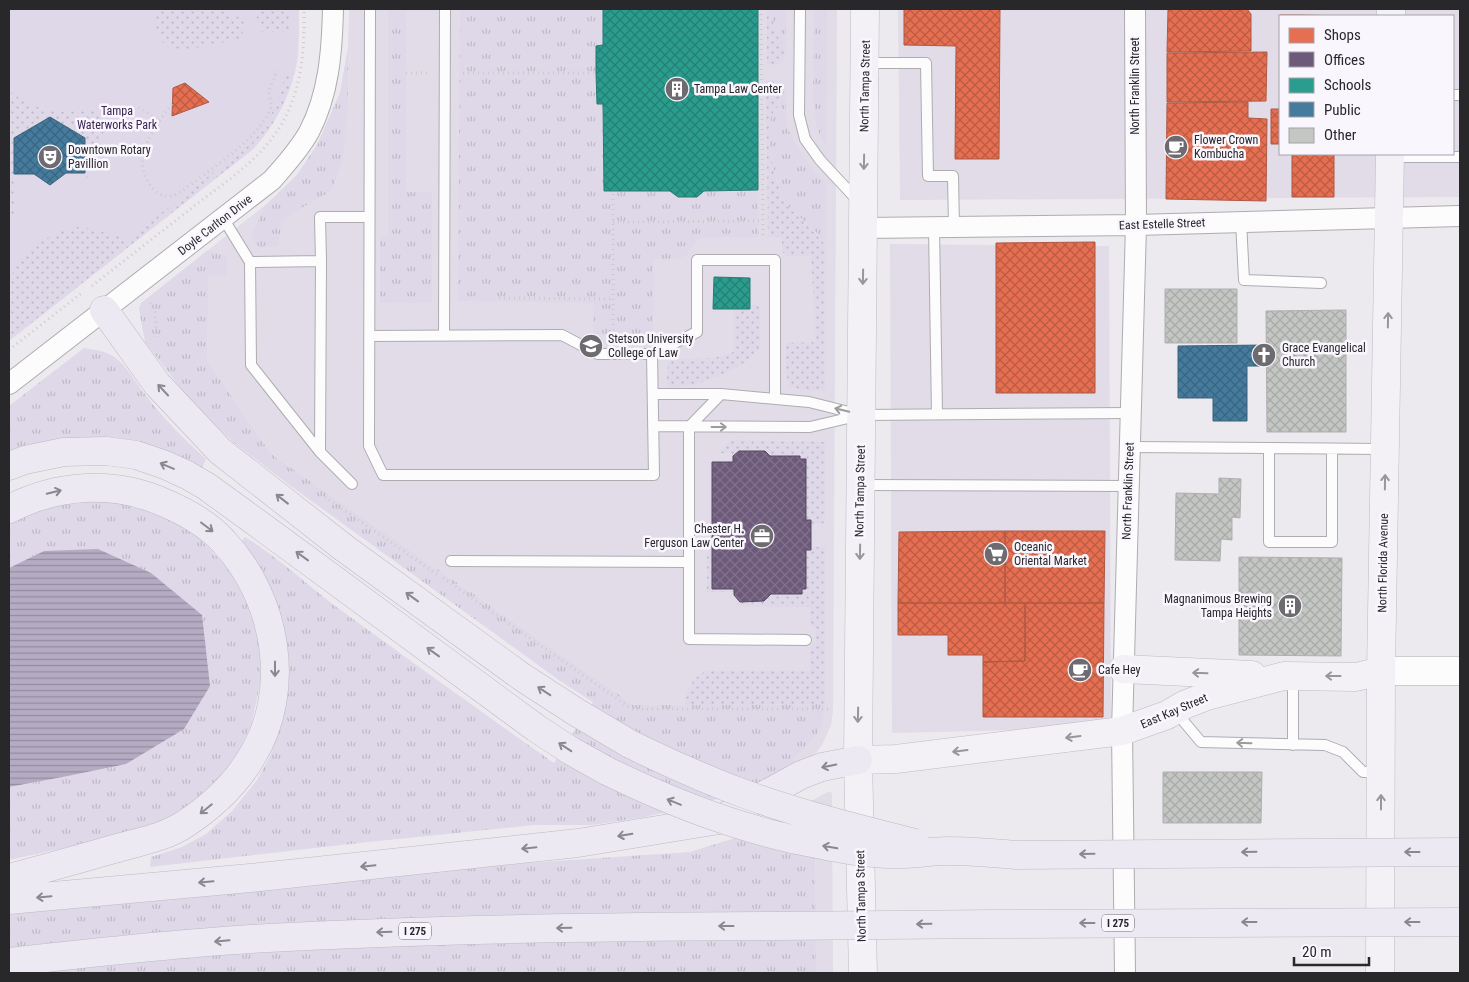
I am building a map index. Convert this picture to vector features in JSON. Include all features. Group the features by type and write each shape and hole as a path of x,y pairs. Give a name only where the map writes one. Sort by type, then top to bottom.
{"highway":[{"path":"104,310 157,384 220,451 344,548 522,677 576,712 630,744 743,794 859,829 948,851"},
{"path":"9,466 25,460 64,452 106,451 136,455 187,475 206,486 536,728 571,751 647,791 729,822 771,835 842,849 894,854 948,851 1016,855 1460,852"},
{"path":"9,509 57,491 94,487 132,491 151,497 195,518 223,540 245,568 252,581 269,620 274,644 276,670 270,716 252,758 239,776 205,811 183,826 159,837 9,878"},
{"path":"9,900 250,878 587,842 719,820 801,775 822,767 858,760"},
{"name":"I 275","path":"9,962 249,939 385,932 541,928 1460,922"}],"main road":[{"name":"North Tampa Street","path":"863,973 858,760 865,9"},
{"name":"North Florida Avenue","path":"1380,973 1381,671 1390,155"},
{"path":"1123,669 1288,676"},
{"name":"East Kay Street","path":"858,760 896,759 1122,731 1167,715 1184,705 1207,696 1288,676 1356,677 1381,671"}],"street":[{"name":"Doyle Carlton Drive","path":"9,384 272,180 290,160 309,131 324,96 330,69 333,9"},
{"name":"North Franklin Street","path":"1125,973 1122,731 1136,225 1135,9"},
{"name":"East Estelle Street","path":"863,218 934,227 954,227 1136,225 1460,216"},
{"name":"East Kay Street","path":"1381,671 1460,670"}],"lane":[{"path":"370,9 369,446 383,475 654,475 652,354"},
{"path":"444,336 446,9"},
{"path":"800,9 799,115 805,139 863,218"},
{"path":"865,63 926,63 928,176 953,176 954,227"},
{"path":"1390,155 1460,157"},
{"path":"320,452 320,217 369,217"},
{"path":"223,218 250,262 252,365 320,452 352,484"},
{"path":"1241,221 1244,280 1321,283"},
{"path":"934,227 937,414"},
{"path":"369,336 562,335 598,354 652,354 697,332 697,260 775,260 776,399"},
{"path":"250,262 321,261"},
{"path":"653,394 720,394 809,402 861,415"},
{"path":"720,394 689,427 689,640 806,640"},
{"path":"653,426 810,427 861,415 1131,413"},
{"path":"1130,447 1385,449"},
{"path":"1269,448 1269,542 1332,542 1332,449"},
{"path":"860,485 1128,486"},
{"path":"451,561 689,562"},
{"path":"1288,676 1293,745"},
{"path":"1174,710 1201,742 1325,746 1343,752 1363,772 1381,772"}],"path":[{"path":"91,286 248,164 274,135 284,119 296,88 303,57 304,9"},
{"path":"761,9 763,236"},
{"path":"172,104 150,137 143,154 143,165 149,184 155,191 171,196 182,191 250,139 261,126 271,107 270,86 275,80 278,70"},
{"path":"406,73 429,73"},
{"path":"460,73 596,73"},
{"path":"139,108 160,122"},
{"path":"613,191 613,335"},
{"path":"613,222 763,221"},
{"path":"9,350 83,292"},
{"path":"499,298 613,299"}],"shaded area":[{"name":"Stetson University College of Law","path":"349,9 837,9 833,711 831,725 823,743 816,753 799,766 794,759 812,742 824,704 634,705 271,454 207,360 209,270 198,258 268,203 297,175 317,145 340,93 348,48"},
{"path":"898,9 1460,9 1460,197 900,200"},
{"path":"890,244 1109,246 1111,728 892,733"},
{"path":"98,549 151,573 202,615 210,686 184,729 126,764 9,787 9,568 44,551"},
{"path":"831,792 832,795 833,973 816,973 815,799"}],"green space":[{"name":"Tampa Waterworks Park","path":"9,9 299,9 299,38 296,68 288,94 269,130 252,150 9,341"},
{"path":"155,9 221,9 244,20 242,40 212,44 183,51 173,50 165,45 159,37 156,30"},
{"path":"258,9 289,9 289,32 260,32 258,19 254,13"},
{"path":"388,9 406,9 406,192 432,192 432,303 380,303 380,237 388,236"},
{"path":"460,9 603,9 603,45 596,46 597,103 603,104 604,191 670,191 678,197 697,197 704,191 758,190 759,237 702,237 686,256 677,259 653,259 653,335 593,334 594,303 458,301"},
{"path":"767,9 771,9 775,29 785,50 785,58 779,64 767,65"},
{"path":"771,9 786,9 786,51 772,22"},
{"path":"814,9 827,9 826,147 816,125 813,94"},
{"path":"348,48 348,104 343,159 331,191 281,220 279,246 260,248 251,237 265,206 297,175 317,145 340,93"},
{"path":"286,72 294,74 287,95 272,124 252,150 15,336 9,331 9,279 21,259 39,242 59,232 81,226 128,239 254,141 274,108"},
{"path":"766,81 776,81 784,86 786,90 786,94 772,115 770,127 770,150 779,188 789,207 826,246 825,391 803,390 790,386 786,375 786,343 816,342 811,256 785,256 782,250 782,237 768,237"},
{"path":"9,90 29,104 52,111 68,112 96,108 101,112 105,121 100,148 87,178 84,178 83,173 85,173 85,138 50,117 14,138 16,195 15,209 9,229"},
{"path":"786,95 789,131 795,144 826,183 826,246 818,234 788,206 782,195 775,173 770,150 771,117"},
{"path":"208,250 227,256 227,277 209,276 207,360 271,454 634,705 825,704 822,722 816,735 794,759 799,766 767,783 707,802 645,817 592,825 534,825 150,867 151,857 182,847 206,834 232,811 257,780 271,754 283,717 288,677 283,621 266,580 240,543 245,537 270,554 342,611 554,763 593,702 560,681 288,484 232,441 189,399 145,342 139,309 141,303"},
{"path":"750,305 760,307 760,349 745,362 707,381 675,387 667,385 669,362 680,359 714,358 734,352 734,309 750,309"},
{"path":"84,348 106,353 122,363 161,414 206,459 201,470 9,457 9,406"},
{"path":"731,440 825,442 825,523 811,524 806,520 806,459 800,459 800,456 770,456 765,451 739,451 733,456 731,453 718,453"},
{"path":"87,501 127,503 167,516 199,538 228,568 245,599 259,638 261,680 251,726 231,767 200,799 167,821 115,837 9,860 9,787 126,764 44,551 9,568 9,524 37,511"},
{"path":"811,547 825,547 825,704 685,705 687,694 693,681 706,671 810,671 810,648 812,644 816,643 816,627 810,625 810,607 736,606 736,597 740,602 764,601 771,594 802,594 802,589 806,588 806,550 811,550"},
{"path":"707,553 712,553 712,589 734,589 734,592 707,592"},
{"path":"815,799 816,973 9,973 9,915 32,911 526,863 690,852 735,838"}],"building: Shops":[{"path":"904,9 1000,9 999,159 955,159 956,46 904,45"},
{"path":"1168,9 1247,9 1251,14 1251,51 1167,52"},
{"path":"1267,52 1266,101 1167,102 1167,53"},
{"path":"185,83 209,102 172,116 173,88"},
{"path":"1248,102 1248,118 1267,119 1266,201 1166,199 1167,103"},
{"path":"1271,109 1279,109 1279,144 1271,144"},
{"path":"1292,155 1334,155 1334,197 1292,197"},
{"path":"1095,242 1095,393 996,393 996,243"},
{"path":"1005,531 1105,531 1104,603 1005,603"},
{"path":"1005,531 1005,603 898,603 899,532"},
{"path":"898,603 1025,603 1025,661 983,662 983,655 948,655 948,635 898,635"},
{"path":"1025,603 1104,603 1103,717 983,717 983,662 1025,661"}],"building: Offices":[{"name":"Chester H. Ferguson Law Center","path":"739,451 765,451 770,456 800,456 800,459 806,459 806,520 811,520 811,550 806,550 806,589 802,589 802,594 771,594 764,601 740,602 734,595 734,589 712,589 712,462 733,462 733,456"}],"building: Schools":[{"name":"Tampa Law Center","path":"603,9 758,9 758,190 704,191 697,197 678,197 670,191 604,191 603,104 597,104 596,73 596,46 603,45"},
{"path":"714,277 750,278 750,309 713,309"}],"building: Public":[{"name":"Downtown Rotary Pavillion","path":"50,117 85,138 85,173 66,173 50,185 34,174 14,174 14,138"},
{"path":"1265,345 1266,366 1247,366 1247,421 1213,421 1213,398 1178,398 1178,346"}],"building: Other":[{"path":"1165,289 1237,289 1237,343 1165,343"},
{"path":"1346,310 1346,432 1267,432 1266,311"},
{"path":"1219,478 1241,479 1240,518 1232,517 1232,540 1221,539 1220,561 1175,560 1176,493 1219,494"},
{"name":"Magnanimous Brewing Tampa Heights","path":"1239,557 1342,558 1341,656 1239,655"},
{"path":"1163,772 1262,772 1261,823 1163,823"}],"place":[{"name":"Tampa Law Center","path":"677,89"},
{"name":"Flower Crown Kombucha","path":"1176,147"},
{"name":"Downtown Rotary Pavillion","path":"50,157"},
{"name":"Stetson University College of Law","path":"591,346"},
{"name":"Grace Evangelical Church","path":"1264,355"},
{"name":"Chester H. Ferguson Law Center","path":"762,536"},
{"name":"Oceanic Oriental Market","path":"996,554"},
{"name":"Magnanimous Brewing Tampa Heights","path":"1290,606"},
{"name":"Cafe Hey","path":"1080,670"}]}
